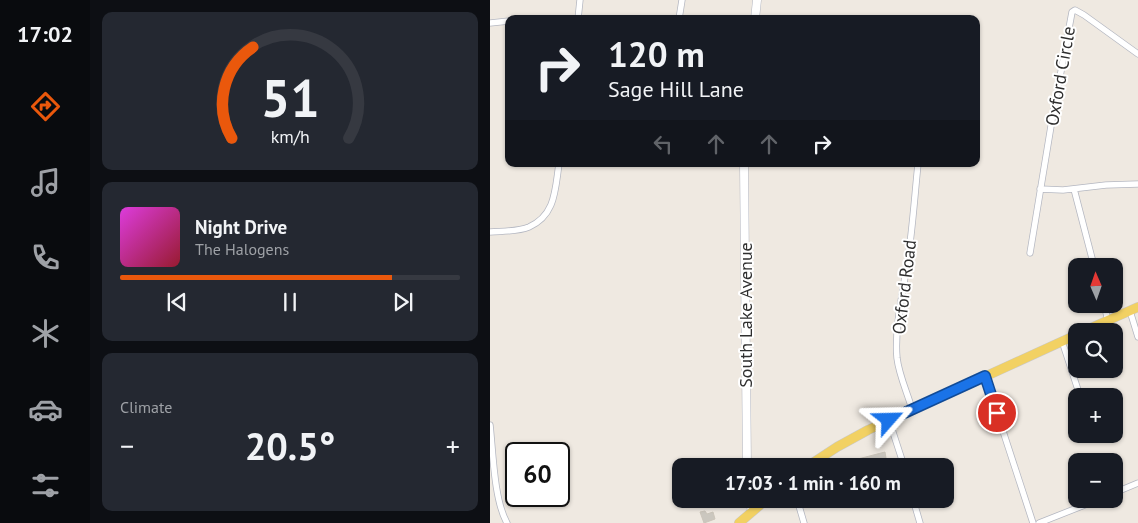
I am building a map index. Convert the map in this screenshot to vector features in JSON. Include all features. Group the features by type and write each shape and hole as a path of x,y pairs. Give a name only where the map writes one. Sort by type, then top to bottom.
{"main road":[{"path":"1103,323 1134,309"},
{"path":"820,458 837,446 889,420 1068,338"},
{"path":"739,523 756,508"}],"street":[{"path":"578,15 580,0"},
{"path":"680,15 682,0"},
{"path":"755,15 757,0"},
{"name":"Oxford Circle","path":"1030,253 1072,12 1075,10 1084,15 1138,54"},
{"path":"490,22 505,21"},
{"path":"490,232 529,227 544,217 551,207 554,197 559,167"},
{"name":"South Lake Avenue","path":"744,167 747,458"},
{"name":"Oxford Road","path":"912,409 900,372 897,356 897,336 909,251 918,167"},
{"path":"1040,189 1074,189 1138,184"},
{"path":"1074,189 1092,258"},
{"path":"1134,309 1138,337"},
{"path":"1106,313 1108,321"},
{"path":"1062,341 1077,388"},
{"path":"985,376 1033,523"},
{"path":"889,420 901,458"},
{"path":"490,425 497,489 502,514 507,523"},
{"path":"1123,489 1138,483"},
{"path":"751,508 752,512"},
{"path":"800,508 804,523"},
{"path":"916,508 920,523"},
{"path":"1039,523 1077,508"}],"building":[{"path":"885,452 886,458 862,458"},
{"path":"705,511 707,514 713,512 715,519 704,523 700,512"}],"route":[{"path":"889,420 985,376 997,413"}]}
